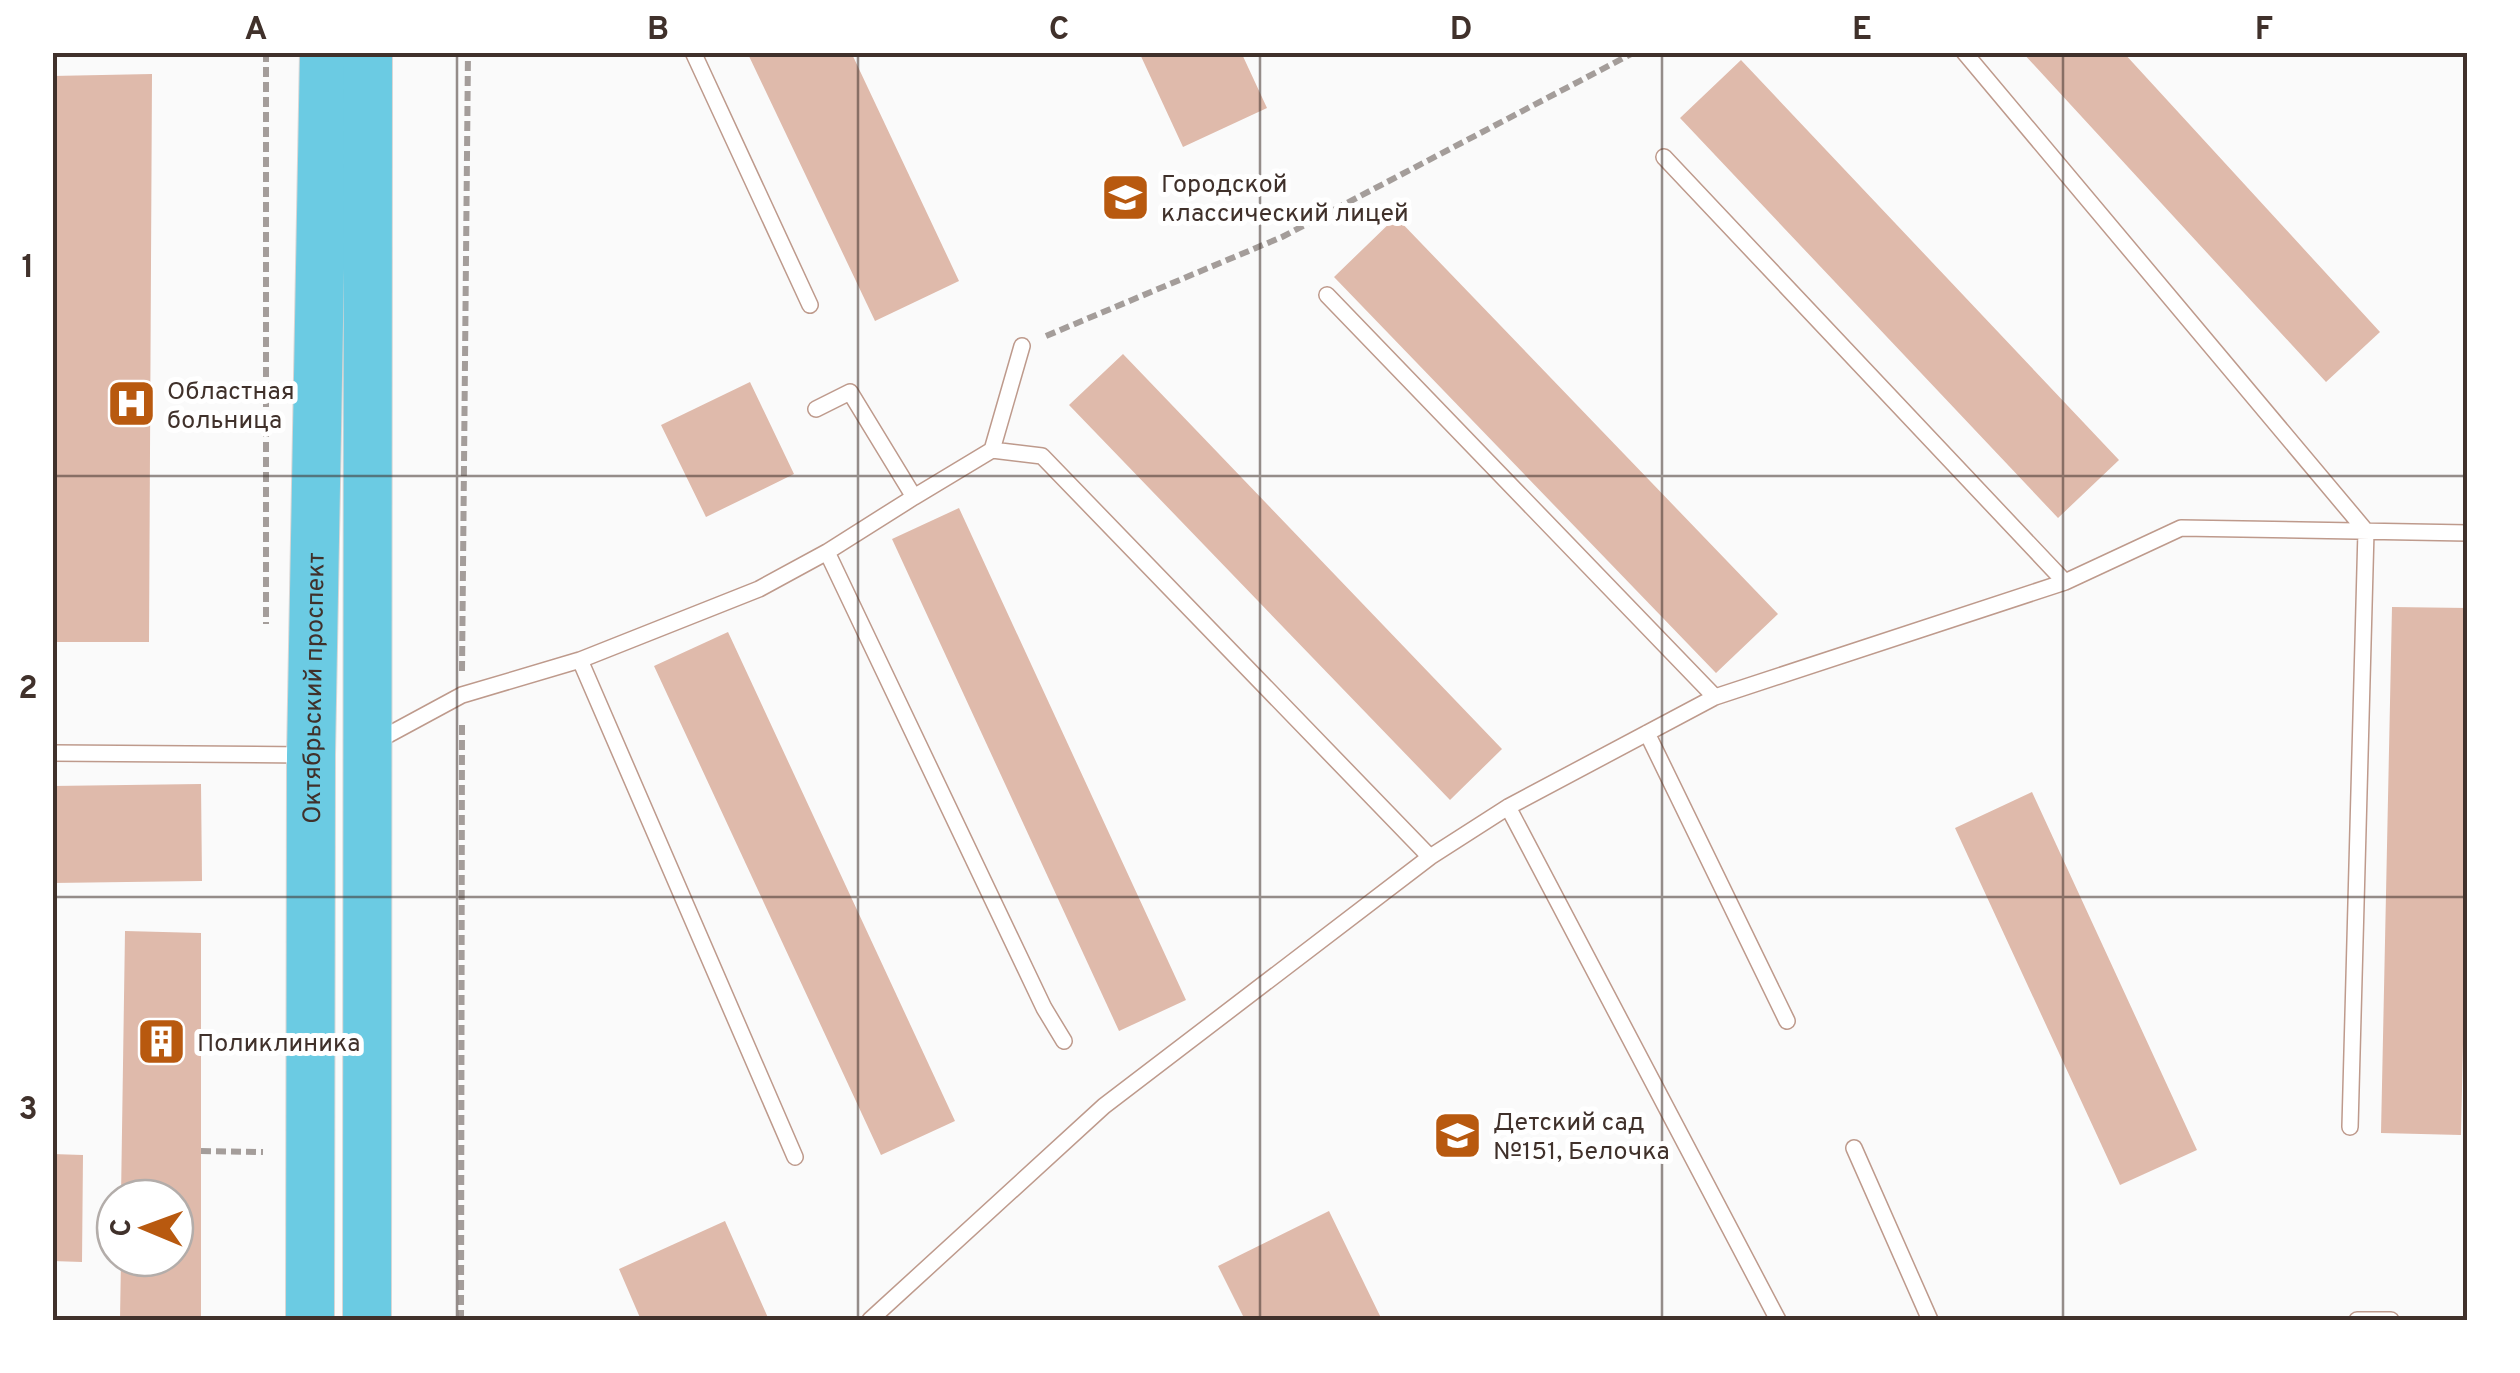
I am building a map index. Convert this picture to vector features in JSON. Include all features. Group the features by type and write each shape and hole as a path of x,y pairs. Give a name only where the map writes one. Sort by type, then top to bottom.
{"main road":[{"name":"Октябрьский проспект","path":"310,1320 312,755 324,52"},
{"path":"367,1320 368,52"}],"lane":[{"path":"693,52 810,305"},
{"path":"1964,52 2366,531 2350,1127"},
{"path":"1664,158 2066,582"},
{"path":"1327,295 1714,697"},
{"path":"992,450 1022,346"},
{"path":"816,409 850,392 914,496"},
{"path":"368,745 462,695 580,660 759,589 827,552 992,450 1042,456 1430,857"},
{"path":"870,1320 1104,1106 1430,857 1508,807 1714,697 2066,582 2181,528 2468,532"},
{"path":"827,552 1036,991 1064,1041"},
{"path":"580,660 796,1158"},
{"path":"1647,733 1787,1020"},
{"path":"52,753 312,755"},
{"path":"1508,807 1778,1320"},
{"path":"1854,1148 1930,1320"},
{"path":"2357,1320 2391,1320"}],"path":[{"path":"266,52 266,638"},
{"path":"1022,346 1282,237 1635,52"},
{"path":"202,1151 264,1152 264,1169"}],"building":[{"path":"747,52 851,52 959,281 875,321"},
{"name":"Городской классический лицей","path":"1139,52 1241,52 1267,108 1183,147"},
{"path":"2022,52 2123,52 2380,332 2326,382"},
{"path":"1741,60 2119,460 2058,518 1680,118"},
{"path":"152,74 149,642 52,642 52,76"},
{"path":"1396,217 1778,614 1716,673 1334,277"},
{"path":"1123,354 1502,749 1450,800 1069,405"},
{"path":"750,382 794,474 706,517 661,425"},
{"path":"959,508 1186,1000 1119,1031 892,539"},
{"path":"2392,607 2468,608 2461,1135 2381,1133"},
{"path":"728,632 955,1121 881,1155 654,666"},
{"path":"201,784 202,881 52,883 52,786"},
{"path":"2032,792 2197,1150 2120,1185 1955,828"},
{"name":"Поликлиника","path":"125,931 201,933 201,1320 120,1320 121,1278 195,1278 195,1178 121,1178"},
{"path":"52,1154 83,1155 82,1262 52,1261"},
{"path":"1329,1211 1382,1320 1245,1320 1218,1266"},
{"path":"725,1221 769,1320 641,1320 619,1269"}],"place":[{"name":"Городской классический лицей","path":"1126,197"},
{"name":"Областная больница","path":"132,404"},
{"name":"Поликлиника","path":"162,1042"},
{"name":"Детский сад №151, Белочка","path":"1458,1135"}]}
